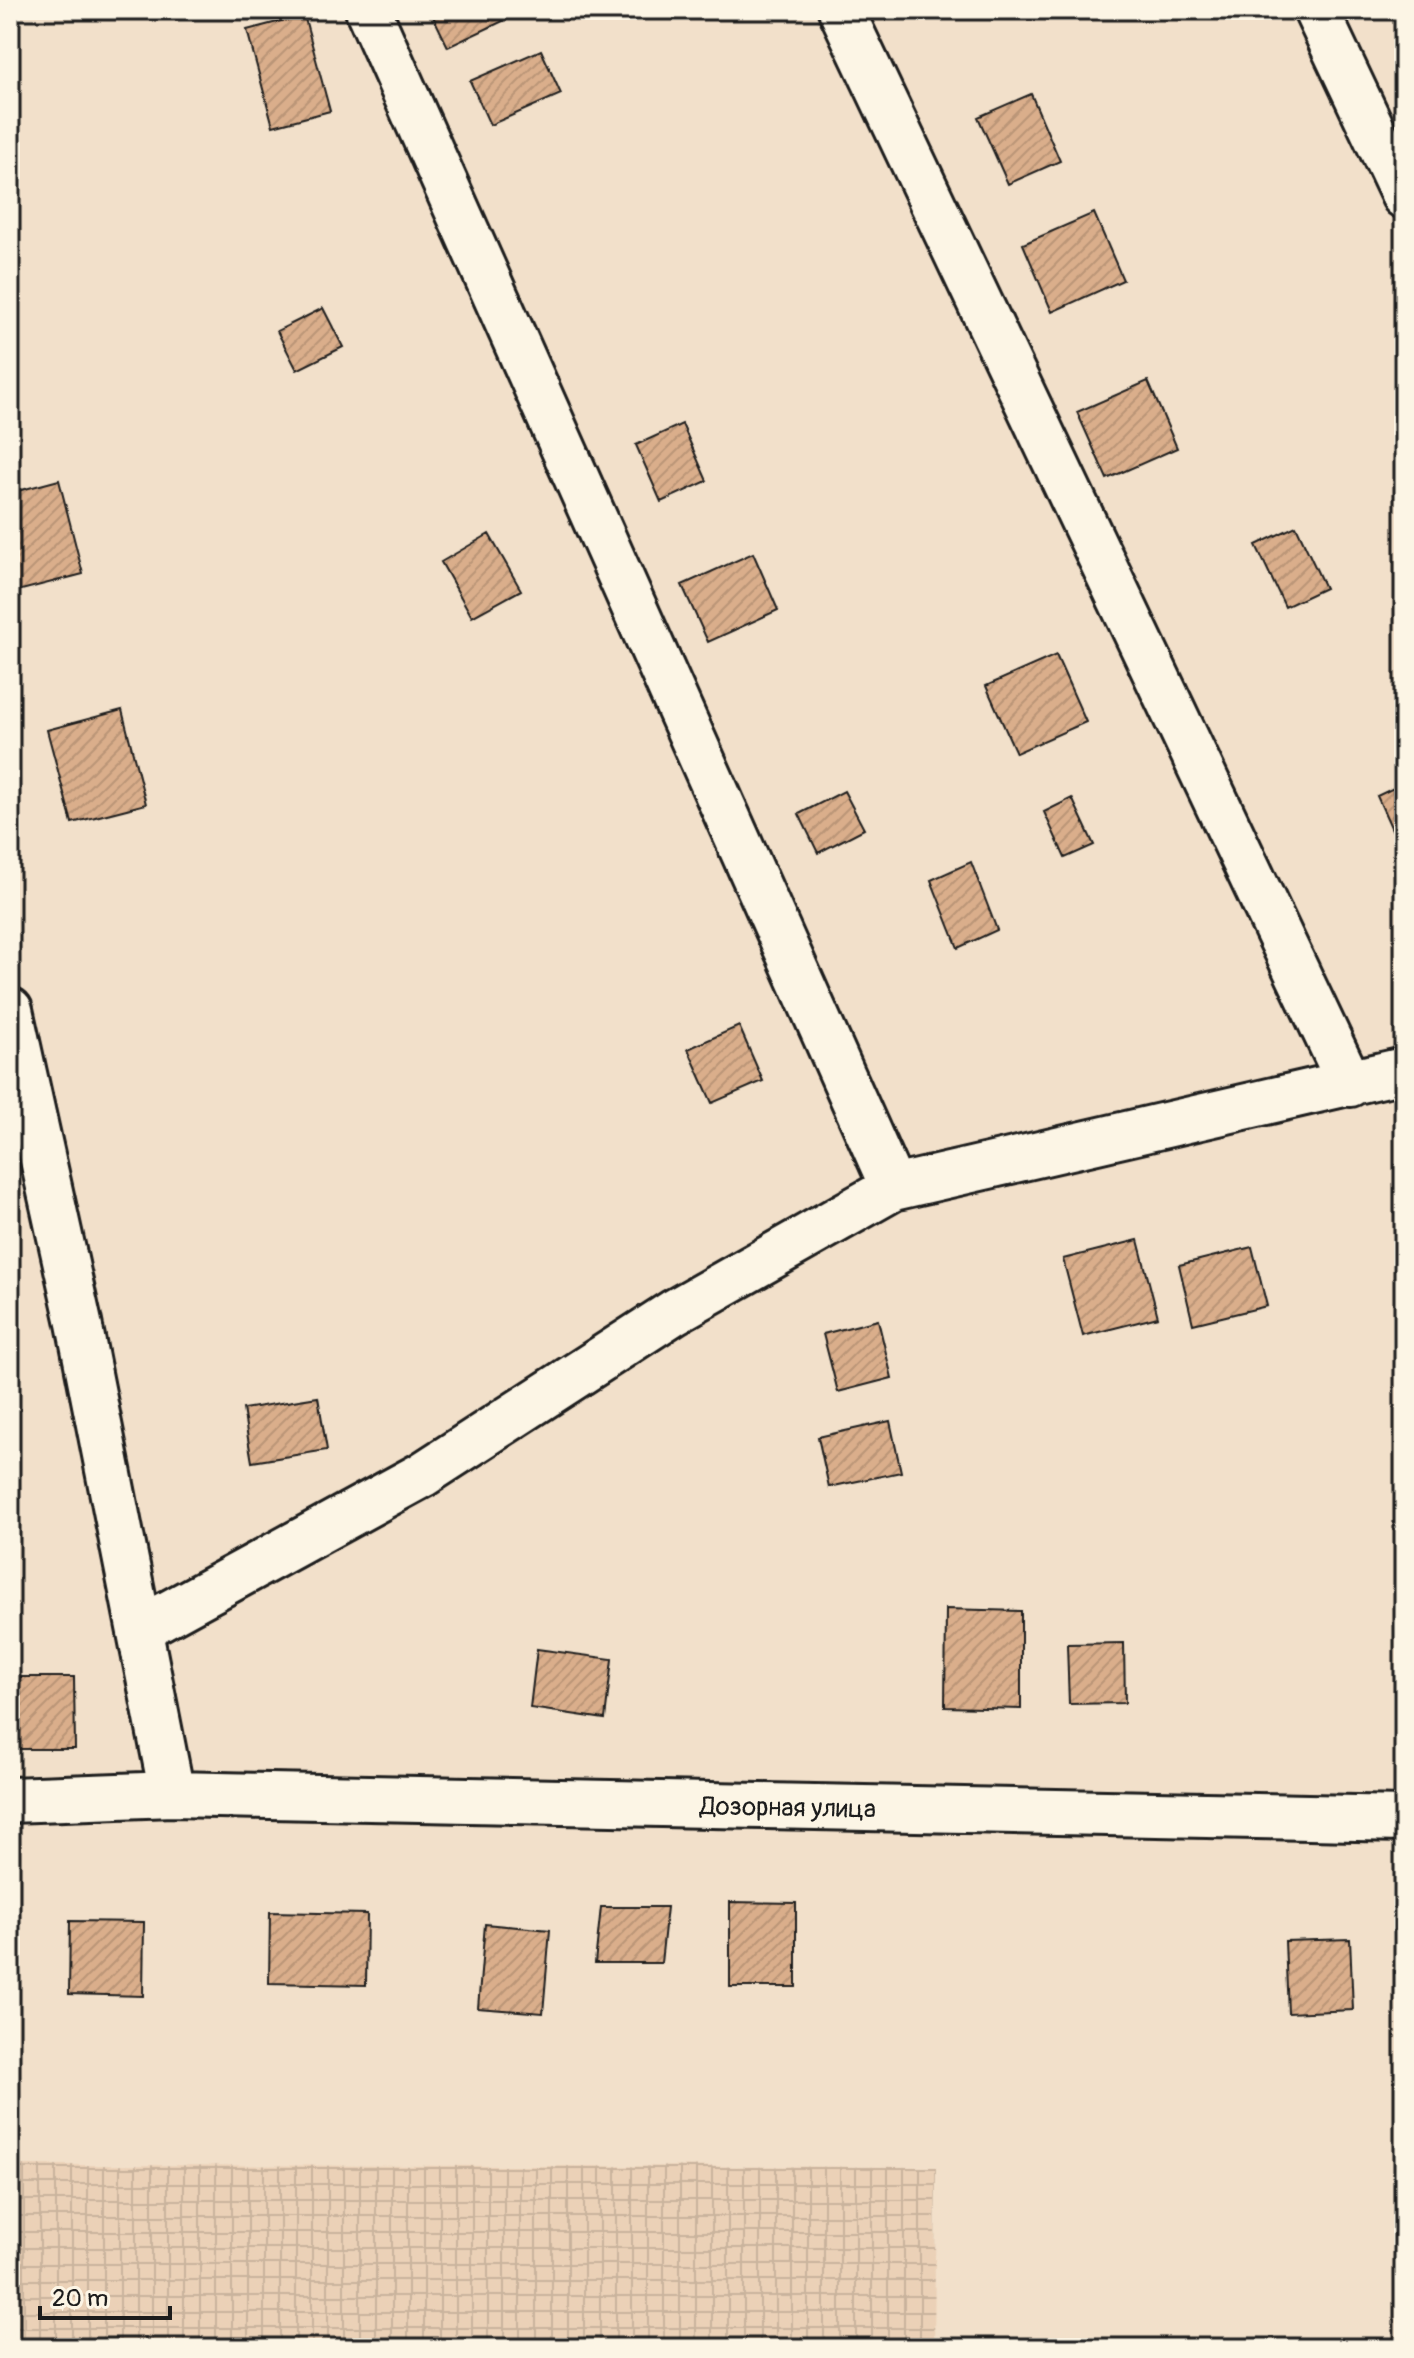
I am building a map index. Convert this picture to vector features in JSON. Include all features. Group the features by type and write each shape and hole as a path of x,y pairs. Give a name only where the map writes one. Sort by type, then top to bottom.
{"street":[{"path":"368,10 893,1188"},
{"path":"841,10 1350,1084"},
{"path":"1316,10 1404,196"},
{"path":"10,1010 79,1323 172,1794"},
{"path":"140,1629 422,1475 674,1312 893,1188 1404,1070"},
{"name":"Дозорная улица","path":"10,1800 172,1794 1404,1819"}],"shaded area":[{"path":"10,2165 936,2167 934,2348 10,2348"}],"building":[{"path":"430,10 497,10 503,21 448,47"},
{"path":"304,15 330,111 273,126 247,30"},
{"path":"541,50 561,94 490,125 470,81"},
{"path":"1031,94 1060,161 1008,184 978,117"},
{"path":"1094,213 1123,280 1052,312 1023,244"},
{"path":"323,308 343,347 297,370 277,331"},
{"path":"1148,381 1177,448 1107,479 1077,412"},
{"path":"682,424 707,481 661,502 636,445"},
{"path":"59,480 83,574 10,593 10,493"},
{"path":"1296,526 1325,588 1285,607 1256,545"},
{"path":"489,534 521,590 472,617 441,562"},
{"path":"753,553 778,610 708,642 682,585"},
{"path":"1056,655 1086,722 1016,753 986,686"},
{"path":"122,710 146,804 72,823 47,730"},
{"path":"1404,783 1404,831 1395,836 1377,796"},
{"path":"844,791 864,829 818,853 799,814"},
{"path":"1072,798 1094,845 1065,858 1044,812"},
{"path":"971,862 997,930 958,948 931,880"},
{"path":"739,1026 763,1081 712,1103 688,1049"},
{"path":"1138,1240 1158,1317 1083,1336 1063,1259"},
{"path":"1252,1247 1267,1306 1193,1324 1179,1265"},
{"path":"878,1320 892,1378 838,1392 823,1334"},
{"path":"318,1397 327,1450 252,1462 243,1409"},
{"path":"890,1421 901,1472 829,1487 818,1437"},
{"path":"946,1609 1021,1611 1021,1709 945,1707"},
{"path":"1124,1643 1125,1703 1069,1704 1067,1644"},
{"path":"537,1649 612,1659 605,1719 530,1708"},
{"path":"10,1677 74,1677 75,1749 10,1749"},
{"path":"730,1902 796,1903 796,1987 730,1987"},
{"path":"601,1907 667,1907 661,1963 595,1963"},
{"path":"270,1912 367,1914 366,1985 269,1983"},
{"path":"70,1921 144,1922 143,1996 69,1994"},
{"path":"485,1924 550,1930 543,2013 478,2008"},
{"path":"1350,1939 1353,2010 1288,2013 1285,1941"}]}
